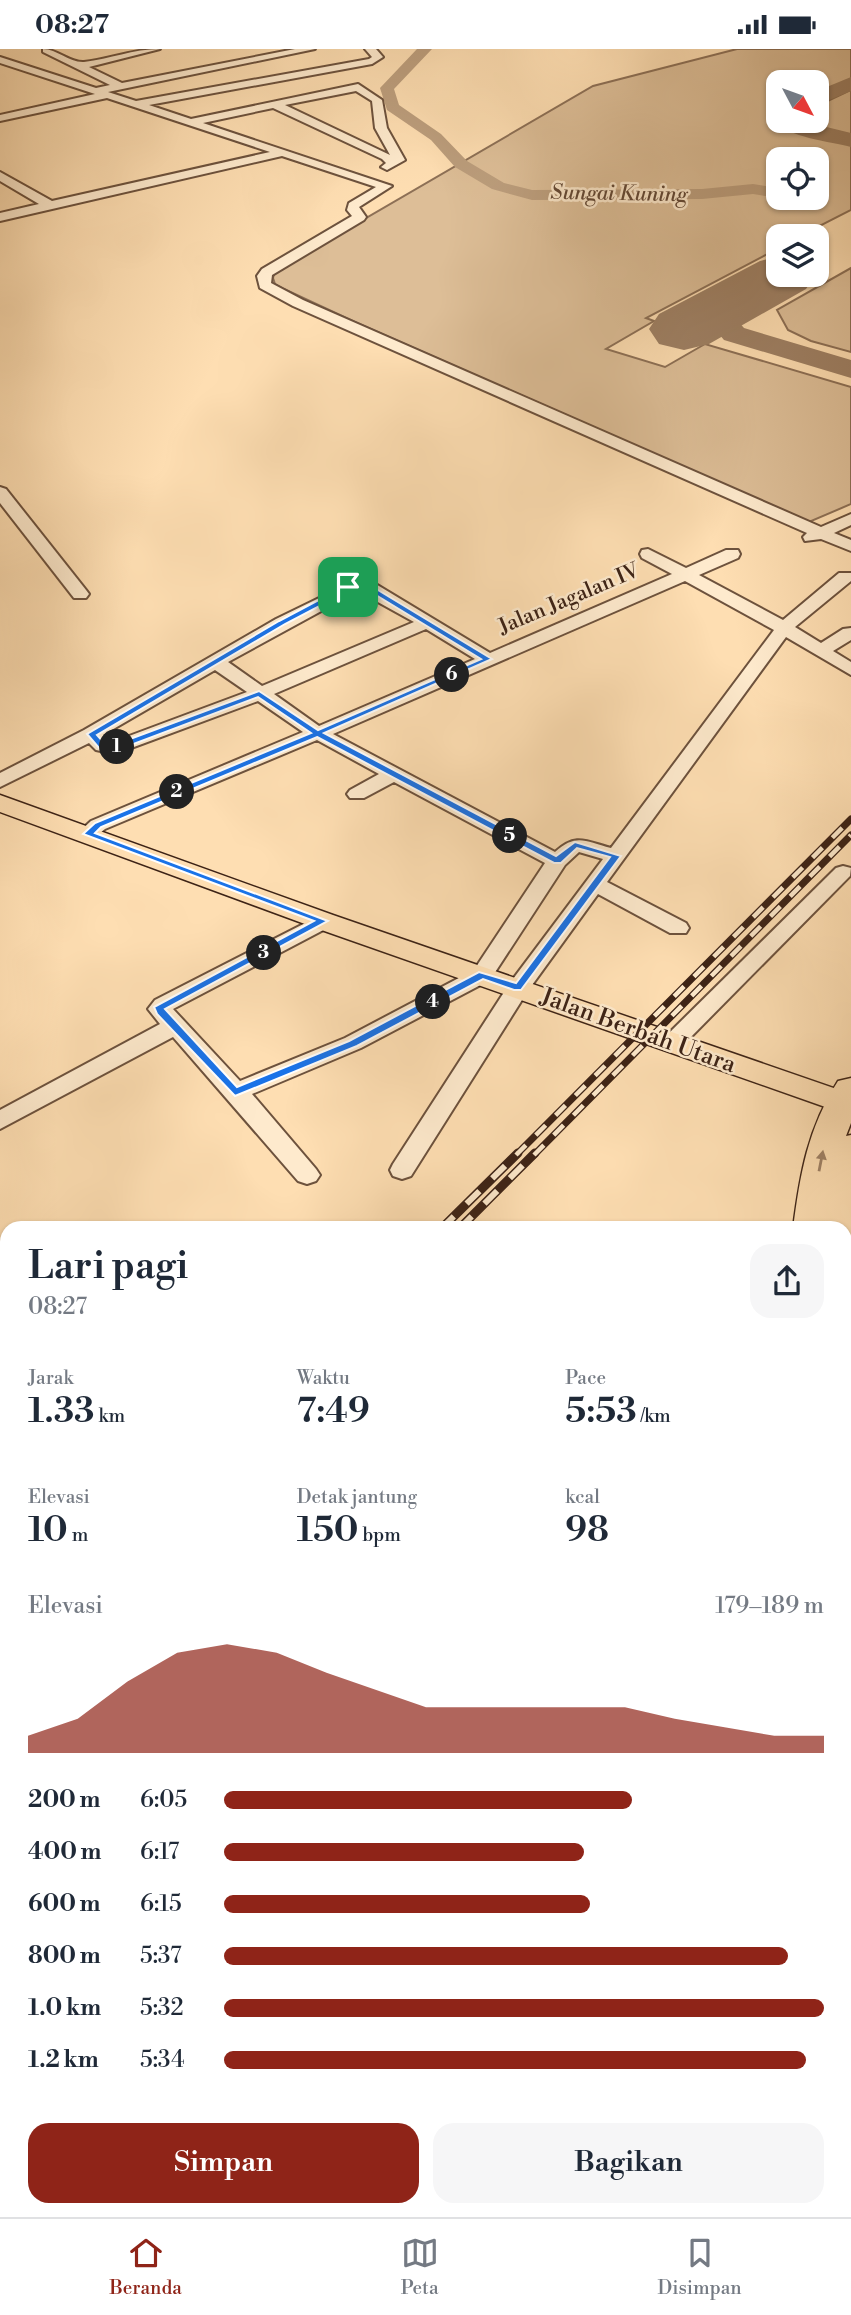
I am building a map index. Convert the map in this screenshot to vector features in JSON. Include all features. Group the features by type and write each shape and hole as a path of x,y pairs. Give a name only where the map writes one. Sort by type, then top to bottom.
{"highway":[{"path":"813,1221 822,1153 827,1135 847,1096"},
{"path":"842,1221 851,1148"}],"main road":[{"name":"Jalan Berbah Utara","path":"0,803 323,921 672,1043 847,1096"}],"street":[{"path":"92,49 113,58"},
{"path":"78,66 155,49"},
{"path":"267,49 282,54 311,71"},
{"path":"91,92 310,49"},
{"path":"133,104 372,61 378,57 370,49"},
{"path":"0,118 141,93 142,90 78,66 49,50 3,63"},
{"path":"3,63 387,187 353,206 358,215 261,267 253,277 255,286 277,301 598,438 815,535 851,555"},
{"path":"282,76 316,95"},
{"path":"233,85 386,156 393,164"},
{"path":"189,122 357,87 373,96 379,107 381,128 399,160 356,177"},
{"path":"219,115 235,120 253,115"},
{"path":"310,139 337,132"},
{"path":"0,217 275,151 297,142"},
{"path":"0,176 51,206"},
{"path":"0,492 79,594"},
{"path":"815,535 851,519"},
{"path":"815,535 851,546"},
{"path":"648,554 784,628 851,670"},
{"name":"Jalan Jagalan IV","path":"88,834 98,825 732,554"},
{"path":"402,1170 518,988 784,628 845,577"},
{"path":"0,782 217,663 282,623 356,585 368,587 488,659"},
{"path":"91,734 103,746 115,748 259,694 426,623"},
{"path":"822,650 849,633"},
{"path":"217,663 317,733 557,861"},
{"path":"356,794 393,774"},
{"path":"235,1092 353,1043 482,975 557,861 575,845 616,856"},
{"path":"672,1043 844,872"},
{"path":"595,884 678,928"},
{"path":"307,1175 159,1009 323,921"},
{"path":"0,1121 176,1025"}],"shaded area":[{"path":"737,49 851,49 851,79 830,88 830,70 766,70 766,133 809,133 851,143 851,210 824,224 766,224 766,255 646,318 654,321 606,349 665,367 705,344 851,387 851,504 809,522 284,289 275,284 275,271 593,86"},
{"path":"851,90 851,136 830,131 830,100"},
{"path":"851,268 851,352 811,341 788,330 777,310 818,287 829,287 829,280"}],"waterway":[{"name":"Sungai Kuning","path":"425,49 387,88 392,107 436,137 461,164 498,186 532,195 702,194 753,189 766,191"}],"taxiway":[{"path":"830,93 851,83"},
{"path":"822,133 851,140"},
{"path":"735,301 723,313 723,322 734,334 851,369"}],"runway":[{"path":"684,329 766,284"}],"railway":[{"path":"518,1153 851,819"},
{"path":"534,1155 851,835"},
{"path":"449,1221 518,1153"},
{"path":"467,1221 535,1153"}],"route":[{"path":"348,587 91,734 107,749 115,748 259,694 317,733 98,825 88,834 323,921 160,1007 160,1012 176,1025 235,1092 353,1043 409,1016 482,975 518,988 616,856 575,845 565,851 557,861 317,733 488,659 368,587 348,587"}]}
